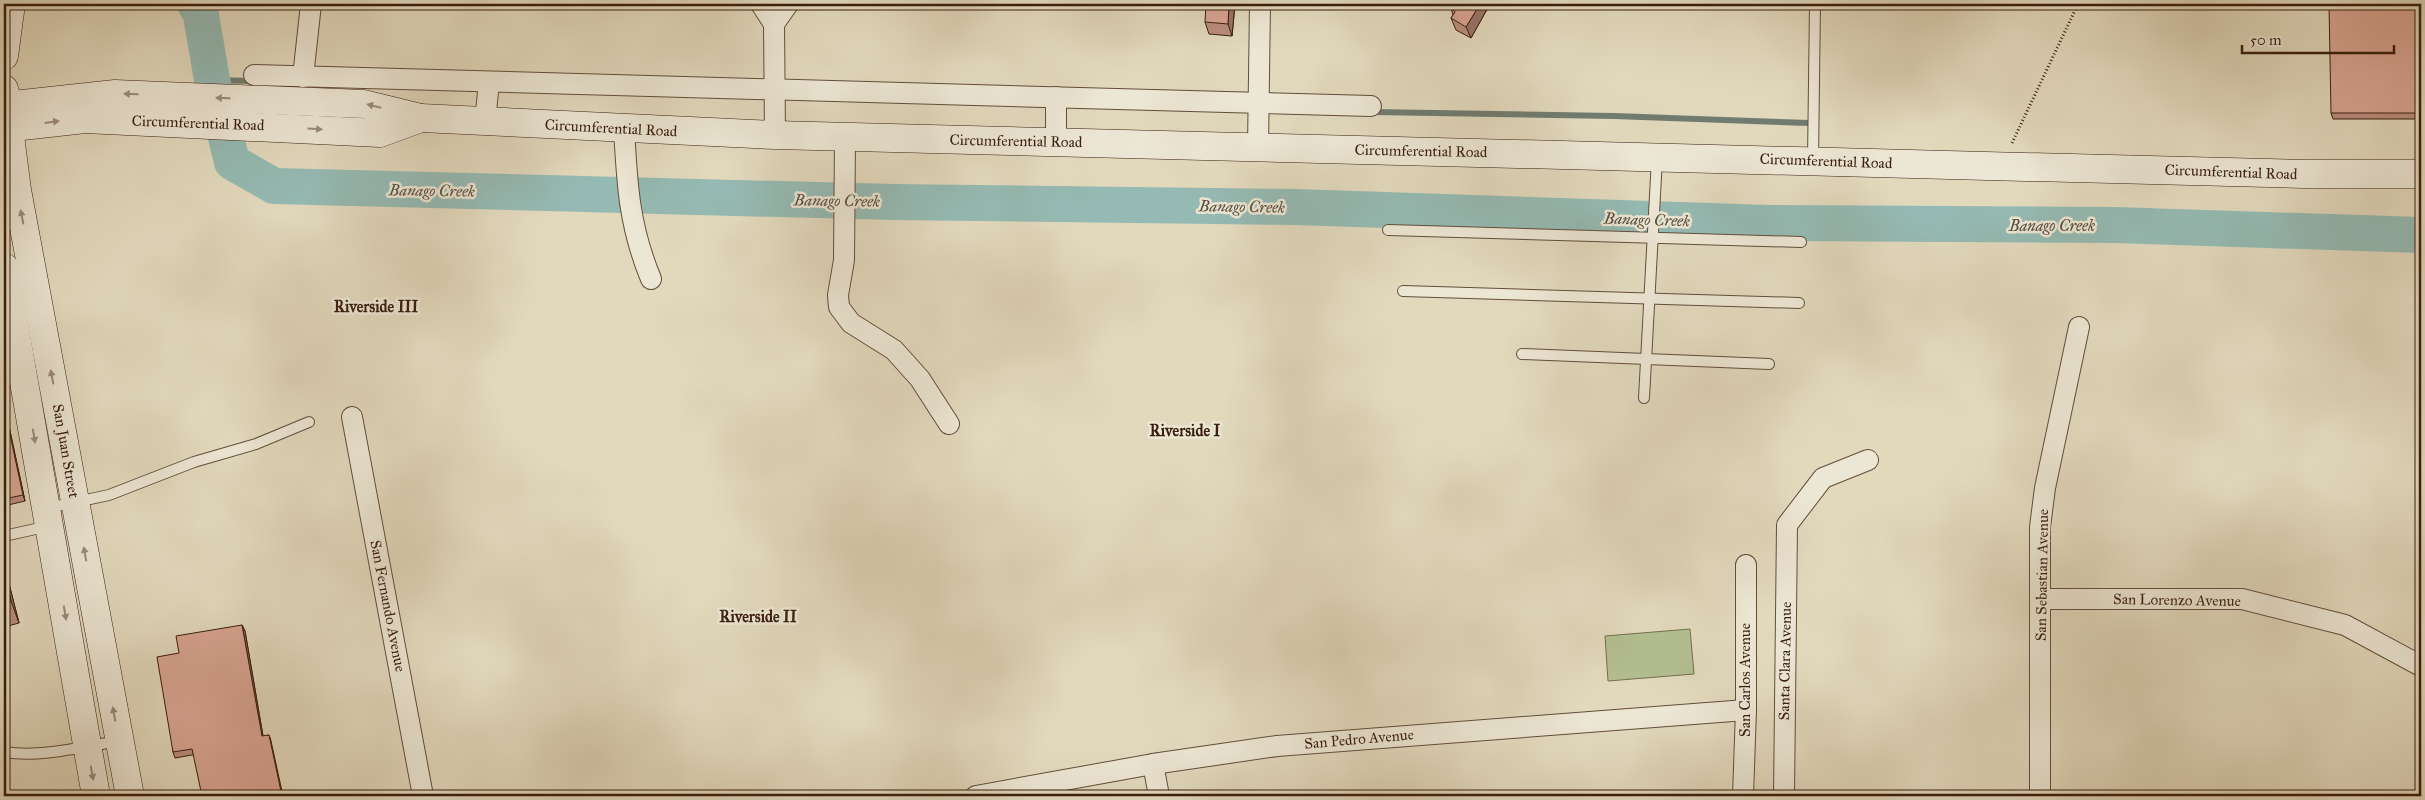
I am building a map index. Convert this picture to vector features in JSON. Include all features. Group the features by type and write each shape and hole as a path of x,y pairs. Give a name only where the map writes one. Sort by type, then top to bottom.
{"main road":[{"path":"4,56 11,4"},
{"name":"Circumferential Road","path":"179,110 266,126 380,133 487,97 624,128 845,137 1056,114 1258,119 1658,157 2303,174 2421,174"},
{"name":"Circumferential Road","path":"5,111 85,119 267,99 364,104 421,118"},
{"name":"San Juan Street","path":"5,111 17,190 130,796"},
{"name":"San Juan Street","path":"4,267 96,796"}],"street":[{"path":"303,77 311,4"},
{"path":"761,4 774,24 775,135"},
{"path":"774,24 788,4"},
{"path":"1258,119 1260,4"},
{"path":"254,76 303,77 487,97 774,96 1056,114 1258,119 1371,106"},
{"path":"624,128 629,204 639,249 651,279"},
{"path":"845,137 844,260 838,295 839,306 851,323 894,350 920,379 949,424"},
{"name":"San Sebastian Avenue","path":"2040,796 2040,526 2045,488 2079,328"},
{"name":"San Fernando Avenue","path":"352,417 423,796"},
{"name":"Santa Clara Avenue","path":"1784,796 1787,525 1823,478 1868,460"},
{"name":"San Carlos Avenue","path":"1743,796 1746,710 1746,565"},
{"name":"San Lorenzo Avenue","path":"2040,599 2242,599 2346,625 2421,666"},
{"name":"San Pedro Avenue","path":"976,796 1153,764 1287,745 1746,710"},
{"path":"1153,764 1159,796"}],"lane":[{"path":"1814,161 1815,4"},
{"path":"1644,398 1648,298 1658,157"},
{"path":"1388,230 1652,233 1801,242"},
{"path":"1403,291 1799,303"},
{"path":"1522,354 1769,364"},
{"path":"4,536 75,503 108,495 194,462 256,444 309,422"},
{"path":"4,752 17,754 49,752 119,741"}],"path":[{"path":"2001,166 2078,4"}],"green space":[{"path":"1690,629 1694,674 1608,681 1605,636"}],"building":[{"path":"1206,4 1229,4 1228,24 1205,22"},
{"path":"1450,4 1480,4 1466,27 1451,18 1455,12"},
{"path":"2329,4 2421,4 2421,113 2331,113"},
{"path":"4,407 23,495 4,499"},
{"path":"4,573 11,601 4,603"},
{"path":"242,625 262,736 269,735 282,796 202,796 192,749 173,752 157,657 179,653 176,636"}],"waterway":[{"name":"Banago Creek","path":"195,4 201,15 212,80 232,162 274,186 893,202 1296,207 1768,223 2115,225 2421,235"},
{"path":"212,80 253,81"},
{"path":"1373,112 1614,116 1809,123"}],"district":[{"name":"Riverside III","path":"376,306"},
{"name":"Riverside I","path":"1185,430"},
{"name":"Riverside II","path":"758,616"}]}
